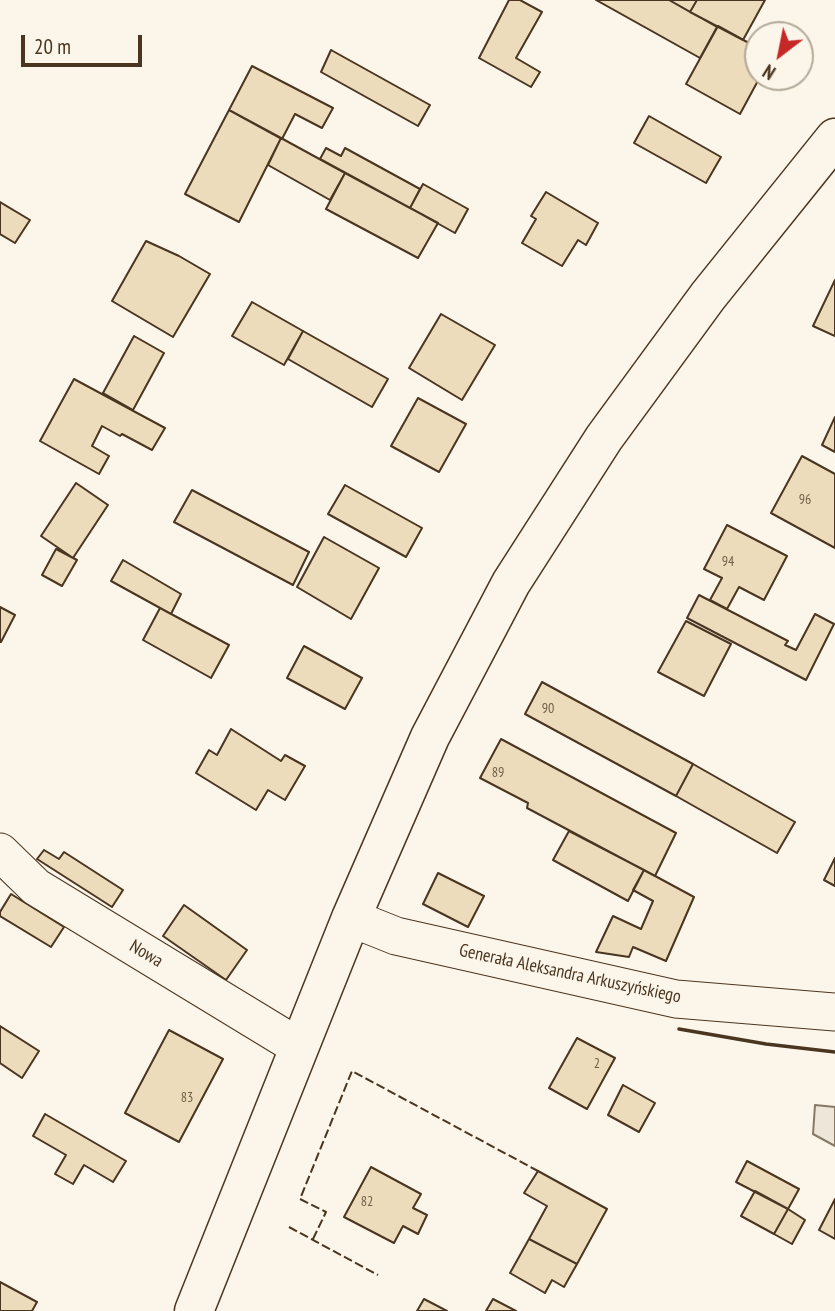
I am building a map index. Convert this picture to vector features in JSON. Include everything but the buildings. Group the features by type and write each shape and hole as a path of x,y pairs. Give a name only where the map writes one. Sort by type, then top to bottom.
{"main road":[{"path":"194,1311 351,918 430,737 511,583 604,438 708,296 835,138"}],"street":[{"name":"Nowa","path":"0,852 36,887 299,1047"},
{"name":"Generała Aleksandra Arkuszyńskiego","path":"351,918 396,936 676,999 835,1012"}],"shaded area":[{"path":"815,1105 835,1107 835,1146 813,1134"}],"fence":[{"path":"313,1239 326,1212 300,1199 352,1071 538,1171"},
{"path":"289,1227 378,1275"}],"wall":[{"path":"679,1029 766,1044 835,1052"}]}
